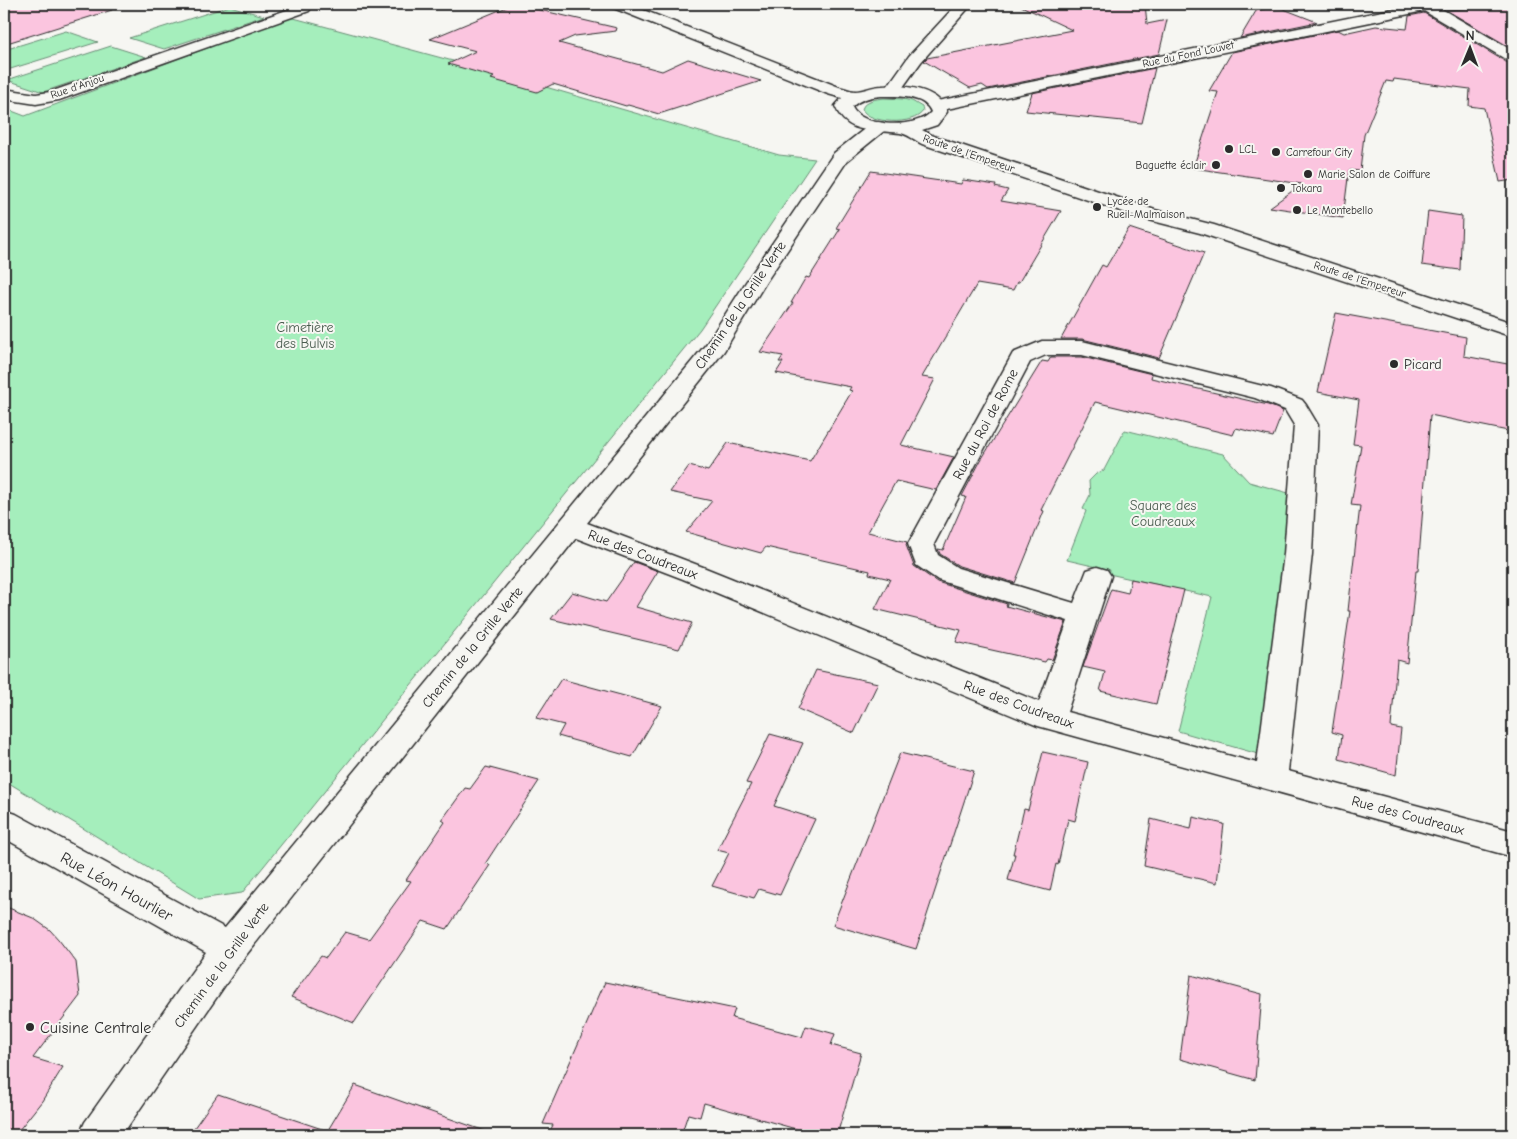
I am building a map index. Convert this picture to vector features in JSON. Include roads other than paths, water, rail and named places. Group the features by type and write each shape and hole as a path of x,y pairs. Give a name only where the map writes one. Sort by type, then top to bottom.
{"street":[{"path":"616,4 704,40 758,69 849,107 878,127 904,128"},
{"path":"895,91 895,87 915,59 965,4"},
{"path":"1433,5 1513,57"},
{"name":"Rue du Fond Louvet","path":"904,128 933,114 1433,5"},
{"name":"Rue d'Anjou","path":"4,94 36,99 53,96 304,8"},
{"name":"Route de l'Empereur","path":"849,107 874,92 895,91 922,96 948,133 1160,204 1194,220 1207,229"},
{"name":"Chemin de la Grille Verte","path":"840,156 849,107"},
{"name":"Chemin de la Grille Verte","path":"99,1135 230,948 716,346 840,156 878,127"},
{"name":"Route de l'Empereur","path":"904,128 928,140 1148,214 1207,229 1513,330"},
{"name":"Rue du Roi de Rome","path":"1084,616 948,574 926,559 921,544 1021,358 1042,348 1082,348 1263,393 1294,406 1306,425 1298,554 1271,778"},
{"name":"Rue des Coudreaux","path":"570,526 1049,718 1513,844"},
{"path":"1049,718 1097,576"},
{"name":"Rue Léon Hourlier","path":"4,823 230,948"}],"place":[{"name":"LCL","path":"1229,149"},
{"name":"Carrefour City","path":"1276,152"},
{"name":"Baguette éclair","path":"1216,165"},
{"name":"Marie Salon de Coiffure","path":"1308,174"},
{"name":"Tokara","path":"1281,188"},
{"name":"Lycée de Rueil-Malmaison","path":"1097,207"},
{"name":"Le Montebello","path":"1297,210"},
{"name":"Picard","path":"1394,364"},
{"name":"Cuisine Centrale","path":"30,1027"}],"park label":[{"name":"Cimetière des Bulvis","path":"305,336"},
{"name":"Square des Coudreaux","path":"1163,514"}]}
